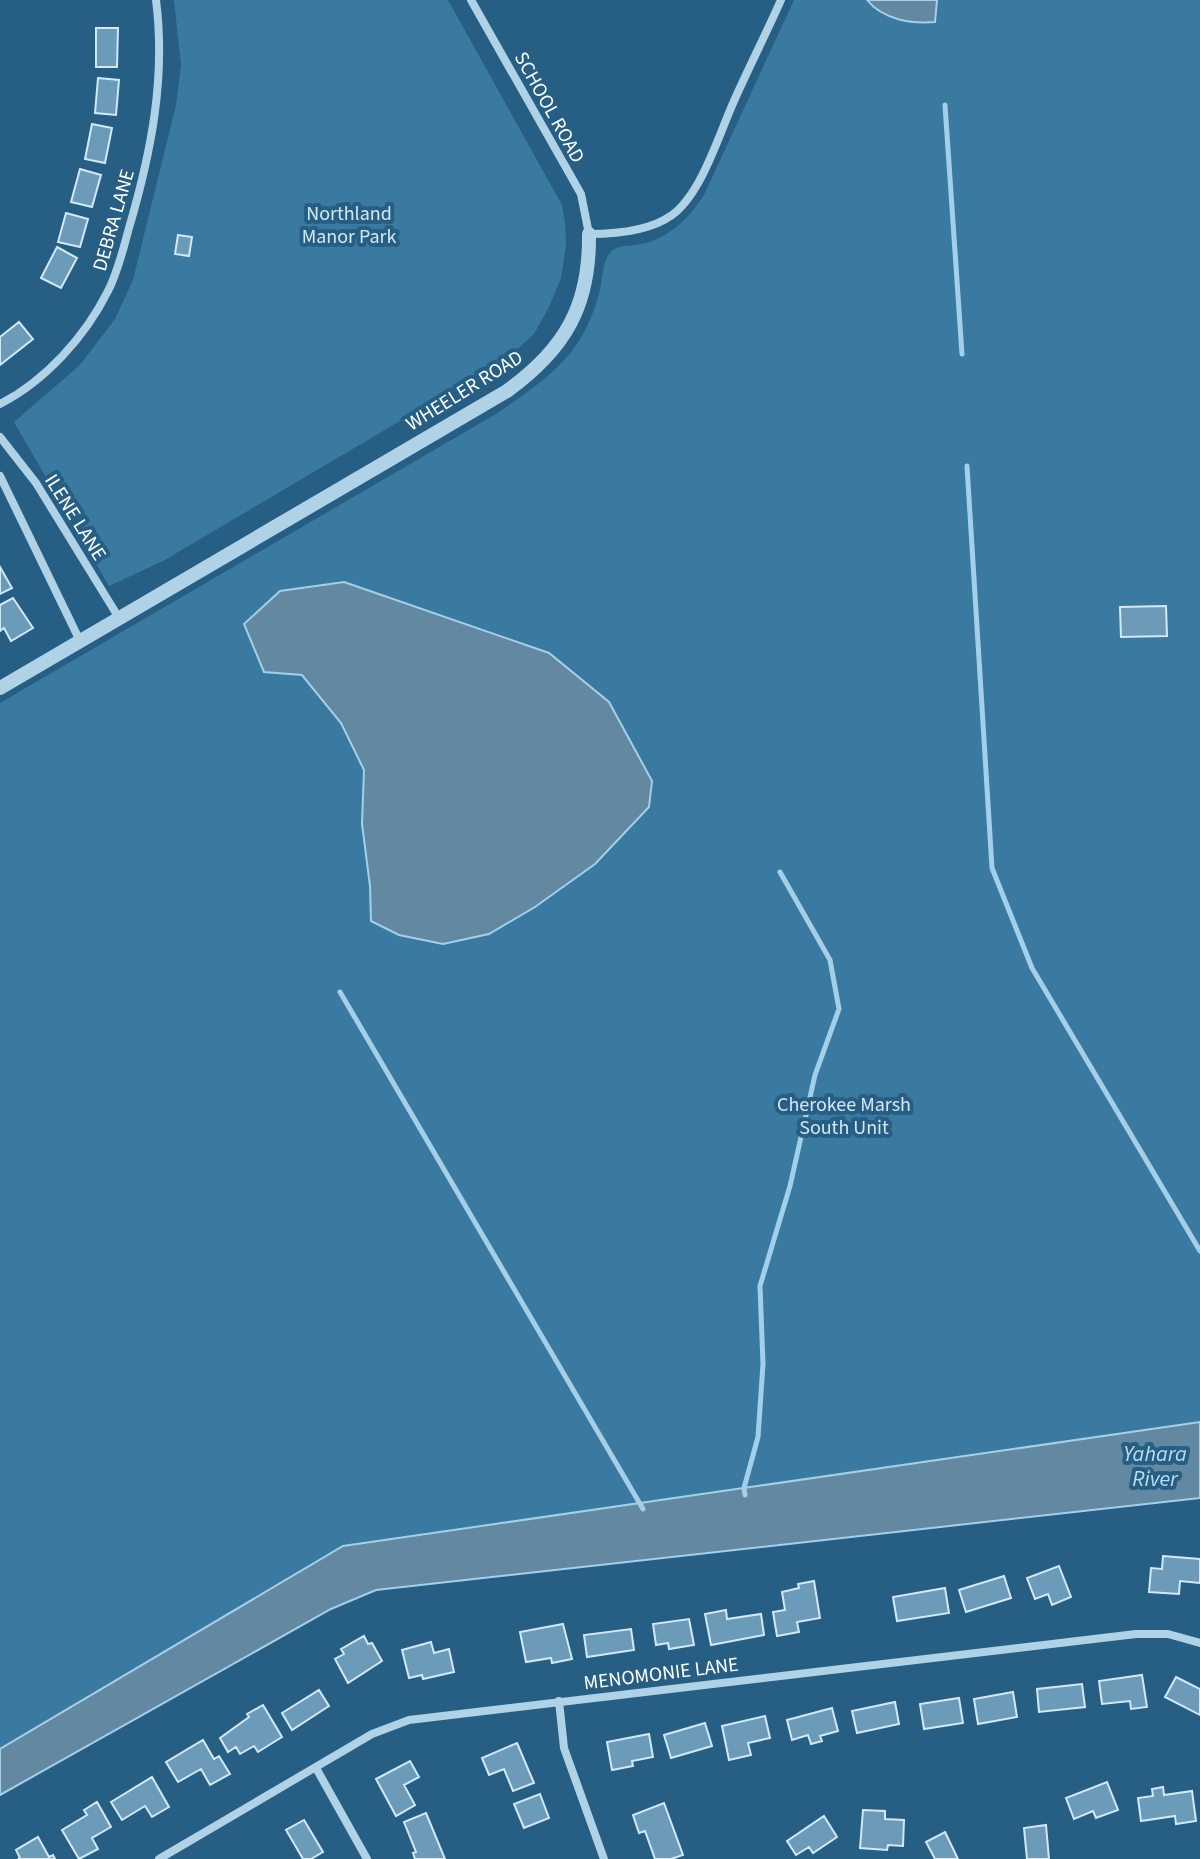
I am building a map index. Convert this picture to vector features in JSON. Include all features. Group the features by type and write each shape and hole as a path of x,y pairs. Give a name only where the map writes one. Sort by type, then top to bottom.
{"street":[{"name":"DEBRA LANE","path":"0,404 40,377 78,339 108,292 115,274 143,178 159,89 161,37 156,0"},
{"name":"SCHOOL ROAD","path":"471,0 581,194 589,234"},
{"path":"589,234 652,225 684,204 714,148 781,0"},
{"name":"WHEELER ROAD","path":"0,688 507,391 536,370 557,347 574,319 587,275 589,234"},
{"name":"ILENE LANE","path":"0,437 36,483 119,618"},
{"path":"0,476 80,641"},
{"name":"MENOMONIE LANE","path":"159,1859 372,1734 409,1720 1136,1634 1168,1634 1200,1643"},
{"path":"559,1701 564,1748 604,1859"},
{"path":"316,1768 367,1859"}],"green space":[{"name":"Northland Manor Park","path":"174,0 448,0 562,205 566,245 561,278 549,307 534,334 510,356 163,561 109,586 14,422 80,365 115,319 133,280 176,105 181,65"},
{"name":"Cherokee Marsh South Unit","path":"794,0 867,0 874,8 935,22 937,0 1200,0 1200,1422 343,1546 0,1749 0,703 496,414 544,380 574,348 588,325 609,254 619,247 648,242 667,233 684,221 704,195","holes":["344,582 439,616 649,807 595,864 535,907 371,921 362,824 364,770 341,723 302,674","1166,606 1166,636 1121,637 1121,607"]}],"water":[{"path":"867,0 937,0 935,22 898,19 881,12"},
{"path":"344,582 549,653 609,702 652,781 649,807 595,864 535,907 489,934 443,944 399,935 371,921 362,824 364,770 341,723 302,675 264,672 244,624 280,591"},
{"name":"Yahara River","path":"1200,1422 1200,1498 376,1590 331,1609 0,1795 0,1749 343,1546"}],"building":[{"path":"96,28 118,28 117,67 96,67"},
{"path":"98,78 119,80 116,115 95,113"},
{"path":"92,124 112,128 105,163 85,159"},
{"path":"80,169 101,175 92,207 71,202"},
{"path":"66,213 88,219 80,247 58,242"},
{"path":"178,235 192,237 189,256 175,254"},
{"path":"57,247 77,258 61,288 41,278"},
{"path":"19,322 33,339 0,365 0,337"},
{"path":"0,567 12,588 0,594"},
{"path":"13,598 33,628 11,641 4,628 0,631 0,605"},
{"path":"1166,606 1167,636 1121,637 1120,607"},
{"path":"1163,1556 1200,1559 1200,1583 1180,1581 1179,1594 1149,1592 1151,1568 1162,1569"},
{"path":"1059,1566 1071,1597 1052,1605 1048,1594 1035,1599 1027,1578"},
{"path":"1004,1576 1011,1598 966,1612 959,1590"},
{"path":"814,1581 820,1618 797,1622 799,1632 777,1636 773,1612 785,1610 782,1592"},
{"path":"945,1588 949,1613 897,1621 893,1597"},
{"path":"726,1610 727,1619 761,1614 764,1635 711,1645 705,1614"},
{"path":"689,1619 694,1645 669,1649 668,1643 656,1645 653,1624"},
{"path":"563,1624 572,1659 552,1663 551,1658 526,1662 520,1632"},
{"path":"631,1629 634,1650 587,1657 584,1635"},
{"path":"364,1636 368,1644 372,1643 382,1661 348,1683 335,1659 344,1654 341,1649"},
{"path":"431,1642 434,1653 449,1649 454,1672 423,1679 422,1675 409,1678 402,1650"},
{"path":"1142,1675 1147,1707 1131,1709 1130,1701 1102,1704 1099,1681"},
{"path":"1176,1677 1200,1689 1200,1715 1165,1697"},
{"path":"1082,1684 1085,1707 1039,1712 1037,1689"},
{"path":"319,1690 329,1706 292,1730 282,1713"},
{"path":"1013,1692 1017,1717 978,1724 974,1699"},
{"path":"959,1698 963,1723 924,1729 920,1704"},
{"path":"895,1702 899,1724 857,1733 852,1711"},
{"path":"263,1705 282,1737 258,1752 254,1746 240,1754 236,1747 228,1752 220,1738 249,1717 247,1714"},
{"path":"832,1708 838,1731 820,1736 822,1741 811,1744 808,1735 792,1740 787,1720"},
{"path":"765,1716 770,1738 748,1743 751,1755 729,1760 722,1726"},
{"path":"705,1723 712,1746 671,1758 664,1735"},
{"path":"649,1734 653,1757 632,1761 633,1766 612,1770 607,1742"},
{"path":"203,1740 214,1759 219,1756 230,1774 210,1785 201,1769 178,1782 166,1762"},
{"path":"517,1743 534,1783 513,1791 504,1769 489,1775 482,1758"},
{"path":"410,1761 419,1777 404,1785 415,1805 396,1816 376,1779"},
{"path":"152,1777 169,1807 152,1817 145,1806 122,1820 111,1802"},
{"path":"1107,1782 1118,1810 1096,1818 1093,1811 1074,1819 1066,1798"},
{"path":"1163,1787 1164,1795 1192,1791 1196,1821 1176,1824 1175,1816 1141,1821 1138,1798 1153,1796 1152,1789"},
{"path":"540,1794 549,1818 524,1828 514,1804"},
{"path":"97,1802 111,1827 92,1838 98,1849 79,1859 62,1830 87,1815 84,1810"},
{"path":"664,1803 683,1855 655,1859 645,1831 639,1833 633,1815"},
{"path":"863,1810 885,1811 885,1819 904,1820 903,1846 888,1845 887,1850 860,1848"},
{"path":"426,1813 445,1859 415,1859 413,1853 416,1852 404,1822"},
{"path":"824,1816 837,1837 813,1853 809,1847 796,1855 787,1841"},
{"path":"304,1820 323,1852 311,1859 303,1859 286,1830"},
{"path":"1046,1825 1049,1859 1027,1859 1024,1828"},
{"path":"945,1832 958,1859 935,1859 926,1842"},
{"path":"38,1837 49,1857 53,1855 55,1859 18,1859 16,1850"}],"waterway":[{"path":"945,105 962,354"},
{"path":"967,466 992,868 1032,968 1200,1251"},
{"path":"745,1495 744,1488 758,1437 763,1364 760,1286 790,1186 815,1075 839,1009 830,960 780,872"},
{"path":"340,992 643,1509"}]}
